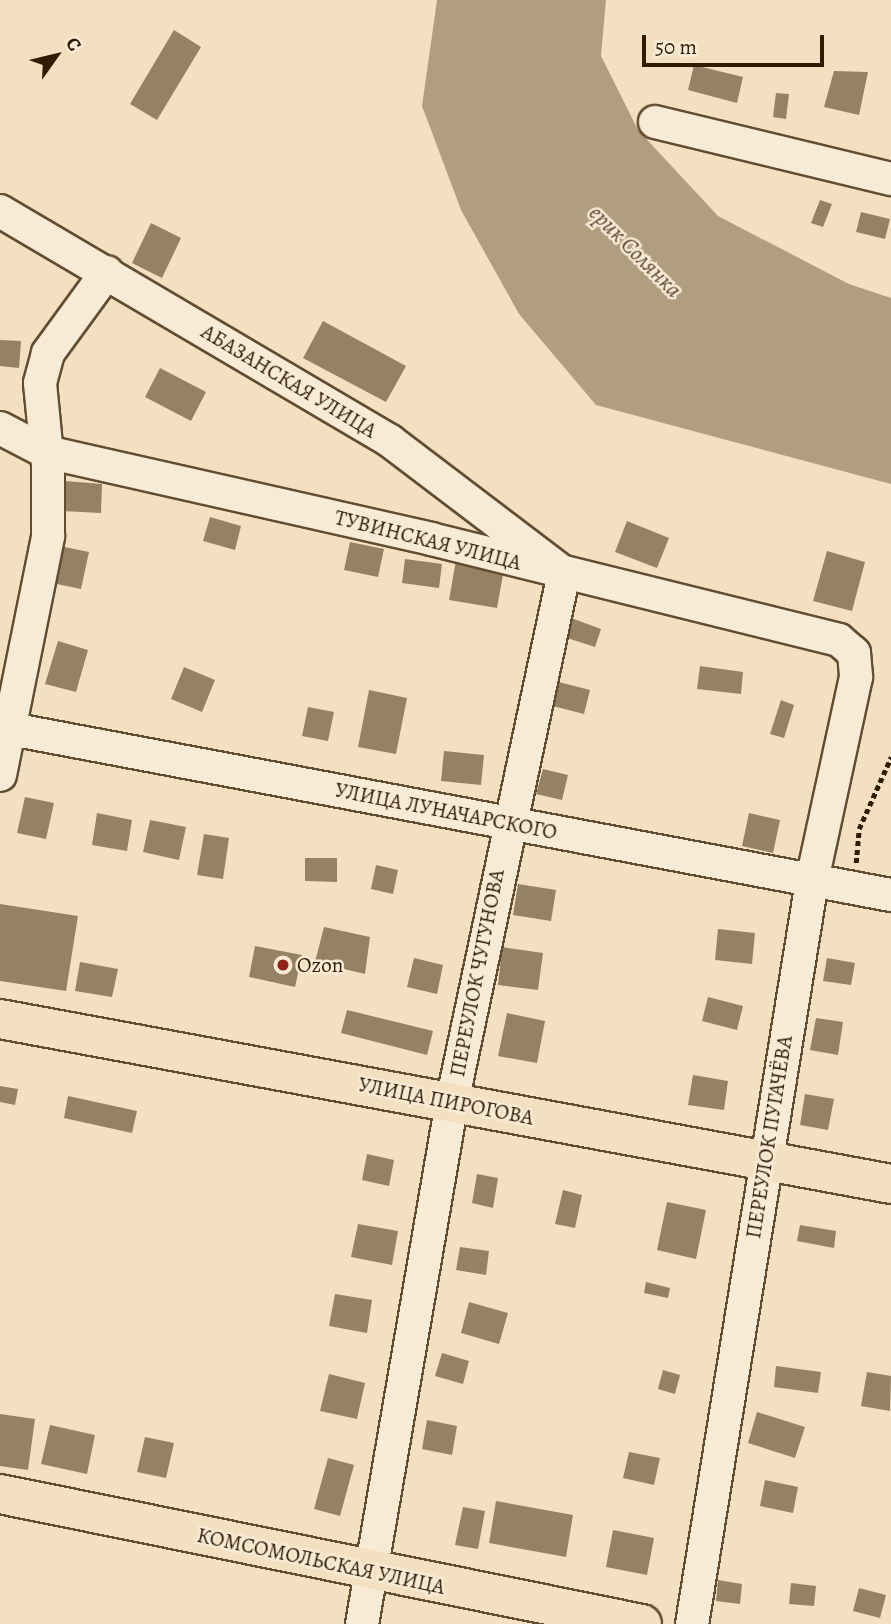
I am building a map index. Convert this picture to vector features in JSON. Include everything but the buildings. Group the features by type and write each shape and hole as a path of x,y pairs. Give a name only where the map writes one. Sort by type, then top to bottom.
{"main road":[{"name":"УЛИЦА ПИРОГОВА","path":"0,1019 891,1184"},
{"name":"КОМСОМОЛЬСКАЯ УЛИЦА","path":"0,1494 372,1573 642,1624"}],"street":[{"path":"655,122 891,179"},
{"name":"АБАЗАНСКАЯ УЛИЦА","path":"0,211 390,441 564,573"},
{"path":"0,775 5,728 48,536 46,452 40,383 48,353 107,272"},
{"name":"ТУВИНСКАЯ УЛИЦА","path":"0,428 46,452 839,640 854,653"},
{"name":"ПЕРЕУЛОК ЧУГУНОВА","path":"362,1624 452,1102 507,822 564,573"},
{"name":"ПЕРЕУЛОК ПУГАЧЁВА","path":"692,1624 764,1161 812,881 856,677 854,653"},
{"name":"УЛИЦА ЛУНАЧАРСКОГО","path":"5,728 891,895"}],"path":[{"path":"854,888 859,829 891,757"}],"water":[{"name":"ерик Солянка","path":"437,0 606,0 601,56 638,130 718,216 849,284 891,298 891,484 596,405 519,314 461,210 422,106"}],"place":[{"name":"Ozon","path":"283,965"}]}
